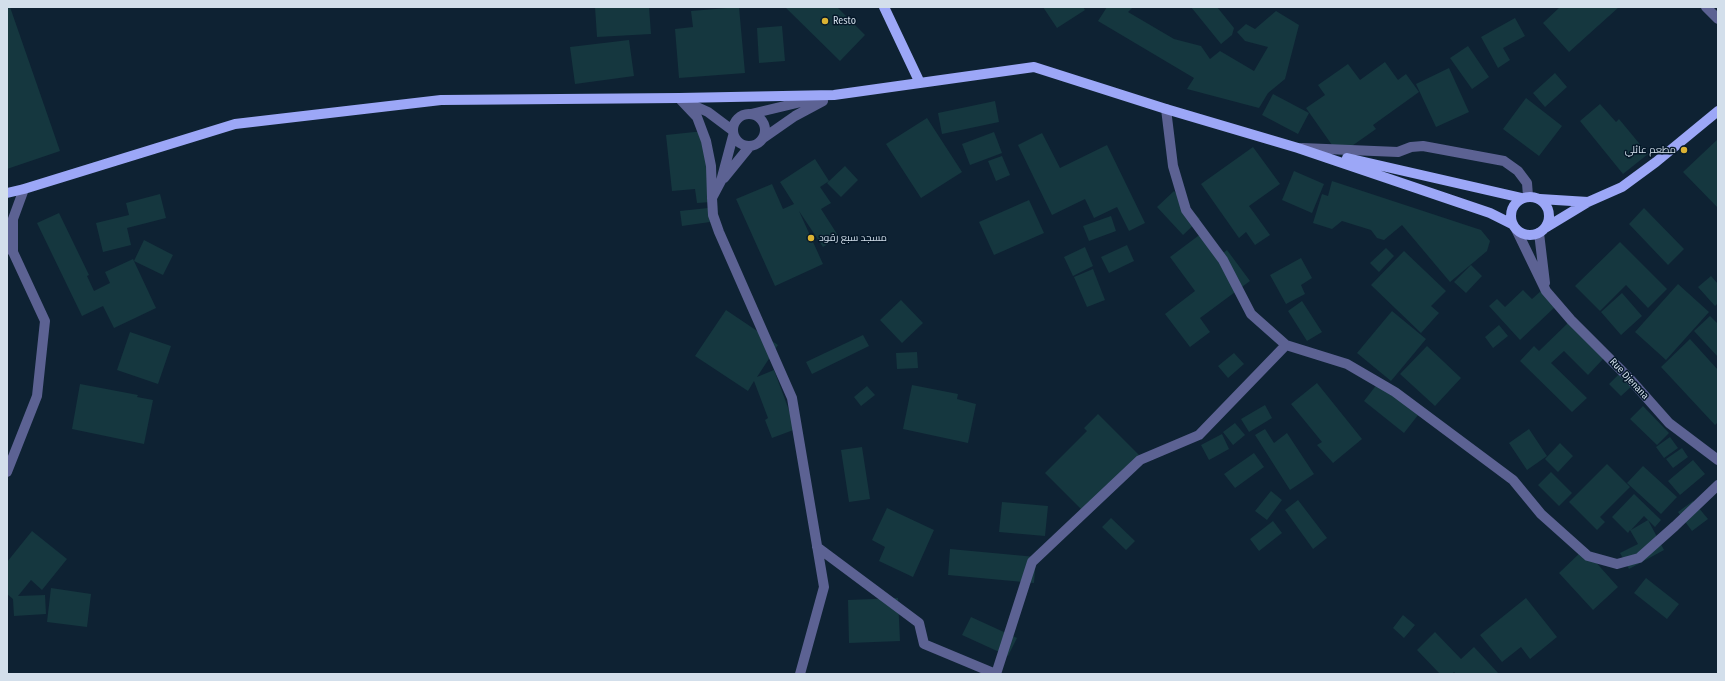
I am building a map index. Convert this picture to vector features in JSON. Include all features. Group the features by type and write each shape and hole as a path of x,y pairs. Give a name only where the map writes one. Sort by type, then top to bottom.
{"main road":[{"path":"884,7 920,84"},
{"path":"7,193 235,124 441,100 834,95 1034,67 1166,109 1298,148 1490,213 1527,235 1542,231 1588,202 1622,187 1656,162 1718,111"},
{"path":"1298,148 1525,197 1588,202"},
{"path":"1514,227 1510,218 1512,206 1525,197"},
{"path":"1540,199 1548,209 1549,216 1542,231"}],"street":[{"path":"1706,7 1718,20"},
{"path":"721,181 733,133 733,125 740,116 834,95"},
{"path":"679,98 708,112 733,133 740,144 750,146 759,143 762,139 795,116 834,95"},
{"path":"679,98 697,117 706,141 711,166 713,215 719,232 792,398 824,587 800,674"},
{"path":"1166,109 1173,166 1186,210 1223,260 1251,314 1286,345 1347,364 1395,392 1513,480 1541,514 1588,556 1617,564 1639,558 1718,485"},
{"path":"751,114 756,116 764,124 764,134 762,139"},
{"path":"712,198 721,181 750,146"},
{"path":"1298,148 1398,152 1411,147 1424,146 1504,161 1518,170 1527,183 1525,197"},
{"path":"7,472 37,396 45,321 10,249 13,219 24,189"},
{"name":"Rue Djenana","path":"1514,227 1546,291 1571,320 1630,379 1668,423 1718,460"},
{"path":"1542,231 1546,291"},
{"path":"817,547 919,623 924,644 996,674 1032,562 1140,460 1199,435 1286,345"}],"building":[{"path":"7,7 10,7 60,151 7,169"},
{"path":"595,7 649,7 651,34 597,37"},
{"path":"739,7 745,73 679,78 675,29 693,27 691,11"},
{"name":"Resto","path":"785,7 837,7 865,35 840,61"},
{"path":"1043,7 1083,7 1085,10 1057,28"},
{"path":"1107,7 1133,7 1128,12 1174,39 1201,46 1210,59 1220,51 1254,71 1268,47 1245,41 1237,32 1246,24 1255,29 1276,11 1299,25 1285,79 1268,93 1259,108 1187,89 1194,78 1098,21"},
{"path":"1191,7 1217,7 1234,28 1232,35 1221,44"},
{"path":"1560,7 1619,7 1569,52 1543,23"},
{"path":"1515,18 1525,36 1503,48 1510,60 1498,68 1481,37"},
{"path":"782,26 785,61 759,63 757,28"},
{"path":"629,40 634,76 575,84 570,47"},
{"path":"1468,46 1489,77 1472,89 1450,58"},
{"path":"1385,62 1398,80 1406,74 1419,92 1373,125 1376,129 1339,155 1306,108 1325,95 1318,85 1348,64 1360,80"},
{"path":"1449,68 1469,112 1436,127 1416,84"},
{"path":"1555,73 1567,87 1545,107 1533,93"},
{"path":"1273,94 1309,113 1298,134 1262,115"},
{"path":"1526,98 1562,126 1539,156 1503,129"},
{"path":"995,101 999,122 942,134 938,113"},
{"path":"1600,104 1616,122 1619,119 1648,154 1623,174 1580,121"},
{"path":"927,118 962,172 921,198 886,144"},
{"path":"704,131 711,202 697,203 695,189 672,191 666,135"},
{"path":"994,132 1002,153 970,165 962,144"},
{"path":"1042,133 1060,168 1107,145 1145,223 1129,231 1117,207 1094,218 1085,199 1052,215 1018,145"},
{"path":"1718,139 1718,208 1683,172"},
{"path":"1253,147 1280,184 1249,206 1270,235 1255,245 1246,232 1239,238 1201,184"},
{"path":"1002,156 1010,175 996,181 988,161"},
{"path":"815,159 829,181 820,187 831,203 821,209 839,237 823,247 799,211 823,264 775,286 736,199 772,184 783,209 794,204 780,182"},
{"path":"845,166 858,180 841,197 827,183"},
{"path":"1294,171 1324,184 1312,213 1282,200"},
{"path":"1332,181 1481,230 1490,241 1487,251 1450,282 1402,225 1384,240 1377,238 1371,230 1342,221 1332,229 1313,223 1322,194 1328,196"},
{"path":"1174,191 1200,219 1183,235 1157,207"},
{"path":"160,194 166,218 127,228 131,245 103,252 96,223 129,215 126,203"},
{"path":"1029,200 1044,233 994,255 979,222"},
{"path":"708,208 710,222 682,226 680,211"},
{"path":"1644,208 1684,249 1668,265 1629,224"},
{"path":"59,213 89,275 87,276 94,291 110,283 105,272 133,259 156,308 114,328 103,306 82,316 37,223"},
{"path":"1111,216 1116,231 1089,241 1083,226"},
{"path":"1202,233 1219,256 1227,250 1250,281 1200,318 1210,332 1190,347 1165,314 1195,291 1170,257"},
{"path":"144,240 173,255 163,275 134,261"},
{"path":"1620,242 1667,289 1648,308 1626,285 1600,311 1575,286"},
{"path":"1127,245 1134,261 1109,273 1101,257"},
{"path":"1085,247 1093,266 1073,276 1064,257"},
{"path":"1386,248 1394,256 1379,272 1370,263"},
{"path":"1404,251 1446,291 1431,306 1439,313 1421,333 1371,285"},
{"path":"1301,258 1312,278 1301,285 1305,294 1286,304 1270,275"},
{"path":"1471,265 1482,276 1466,293 1454,282"},
{"path":"1093,269 1105,300 1087,307 1074,277"},
{"path":"1711,276 1718,284 1718,303 1715,306 1698,287"},
{"path":"1678,284 1709,312 1666,360 1635,332"},
{"path":"1523,290 1532,299 1542,290 1556,306 1520,340 1489,306 1497,299 1505,307"},
{"path":"1622,293 1642,316 1621,335 1601,312"},
{"path":"901,300 923,323 902,343 880,320"},
{"path":"1302,301 1322,332 1307,341 1288,311"},
{"path":"726,310 778,345 757,377 774,370 796,429 772,438 765,420 768,418 754,381 748,391 695,356"},
{"path":"1392,311 1426,339 1391,381 1357,353"},
{"path":"1710,316 1718,324 1718,357 1694,331"},
{"path":"1569,322 1604,358 1588,375 1564,351 1551,363 1587,398 1572,412 1520,361 1534,346 1539,351"},
{"path":"1499,325 1508,336 1493,348 1485,337"},
{"path":"130,332 171,346 158,384 117,370"},
{"path":"863,335 869,346 812,374 806,362"},
{"path":"1690,339 1718,370 1718,422 1715,425 1661,367"},
{"path":"1427,346 1461,378 1435,406 1400,374"},
{"path":"917,352 918,368 897,369 896,353"},
{"path":"1234,353 1244,364 1228,378 1218,366"},
{"path":"1619,374 1631,387 1621,396 1609,384"},
{"path":"1317,383 1362,439 1333,463 1317,445 1322,442 1291,404"},
{"path":"1378,383 1418,415 1404,433 1364,401"},
{"path":"80,384 138,395 137,397 153,400 144,444 72,429"},
{"path":"912,385 958,394 957,399 976,404 968,443 903,429"},
{"path":"867,386 875,395 861,406 854,397"},
{"path":"1265,405 1272,418 1249,432 1241,419"},
{"path":"1643,406 1669,433 1657,445 1630,419"},
{"path":"1098,414 1139,455 1083,511 1045,473 1087,431 1084,428"},
{"path":"1235,423 1245,435 1233,445 1223,432"},
{"path":"1265,429 1274,443 1287,433 1314,474 1290,490 1255,435"},
{"path":"1529,429 1547,456 1527,470 1509,443"},
{"path":"1222,434 1229,449 1209,460 1201,445"},
{"path":"1670,437 1678,448 1664,458 1656,447"},
{"path":"1560,443 1573,456 1558,472 1545,459"},
{"path":"862,447 870,499 849,502 841,450"},
{"path":"1682,448 1688,457 1673,468 1666,459"},
{"path":"1254,453 1264,467 1235,488 1224,474"},
{"path":"1693,460 1705,474 1680,495 1668,481"},
{"path":"1607,464 1630,487 1600,517 1605,522 1597,530 1569,502"},
{"path":"1643,466 1677,497 1661,514 1627,483"},
{"path":"1551,472 1572,493 1559,506 1538,485"},
{"path":"1271,491 1282,500 1267,520 1255,511"},
{"path":"1634,494 1661,520 1655,527 1648,520 1664,550 1629,569 1620,553 1638,544 1630,530 1628,533 1612,517","holes":["1644,516 1648,520 1631,530"]},
{"path":"1298,500 1327,538 1313,549 1285,510"},
{"path":"1693,501 1708,519 1692,531 1678,512"},
{"path":"1002,502 1048,506 1045,536 999,532"},
{"path":"887,508 934,530 913,577 879,561 885,547 872,540"},
{"path":"1111,518 1135,541 1126,550 1102,527"},
{"path":"1273,521 1282,533 1259,551 1250,539"},
{"path":"32,531 67,559 42,590 31,580 18,596 45,595 46,614 14,616 13,599 7,594 7,562"},
{"path":"950,549 1036,557 1034,583 948,575"},
{"path":"1584,549 1618,587 1593,610 1559,573"},
{"path":"1646,578 1679,604 1667,619 1634,593"},
{"path":"51,588 91,594 87,627 47,622"},
{"path":"898,598 900,641 849,643 848,600"},
{"path":"1526,598 1557,637 1530,659 1521,647 1502,662 1480,635"},
{"path":"1403,615 1415,625 1404,638 1393,628"},
{"path":"971,617 1017,638 1008,656 962,635"},
{"path":"1435,632 1461,659 1474,647 1499,674 1456,674 1454,672 1452,674 1440,674 1417,650"}],"place":[{"name":"Resto","path":"825,21"},
{"name":"مطعم عائلي","path":"1684,150"},
{"name":"مسجد سبع رقود","path":"811,238"}]}
